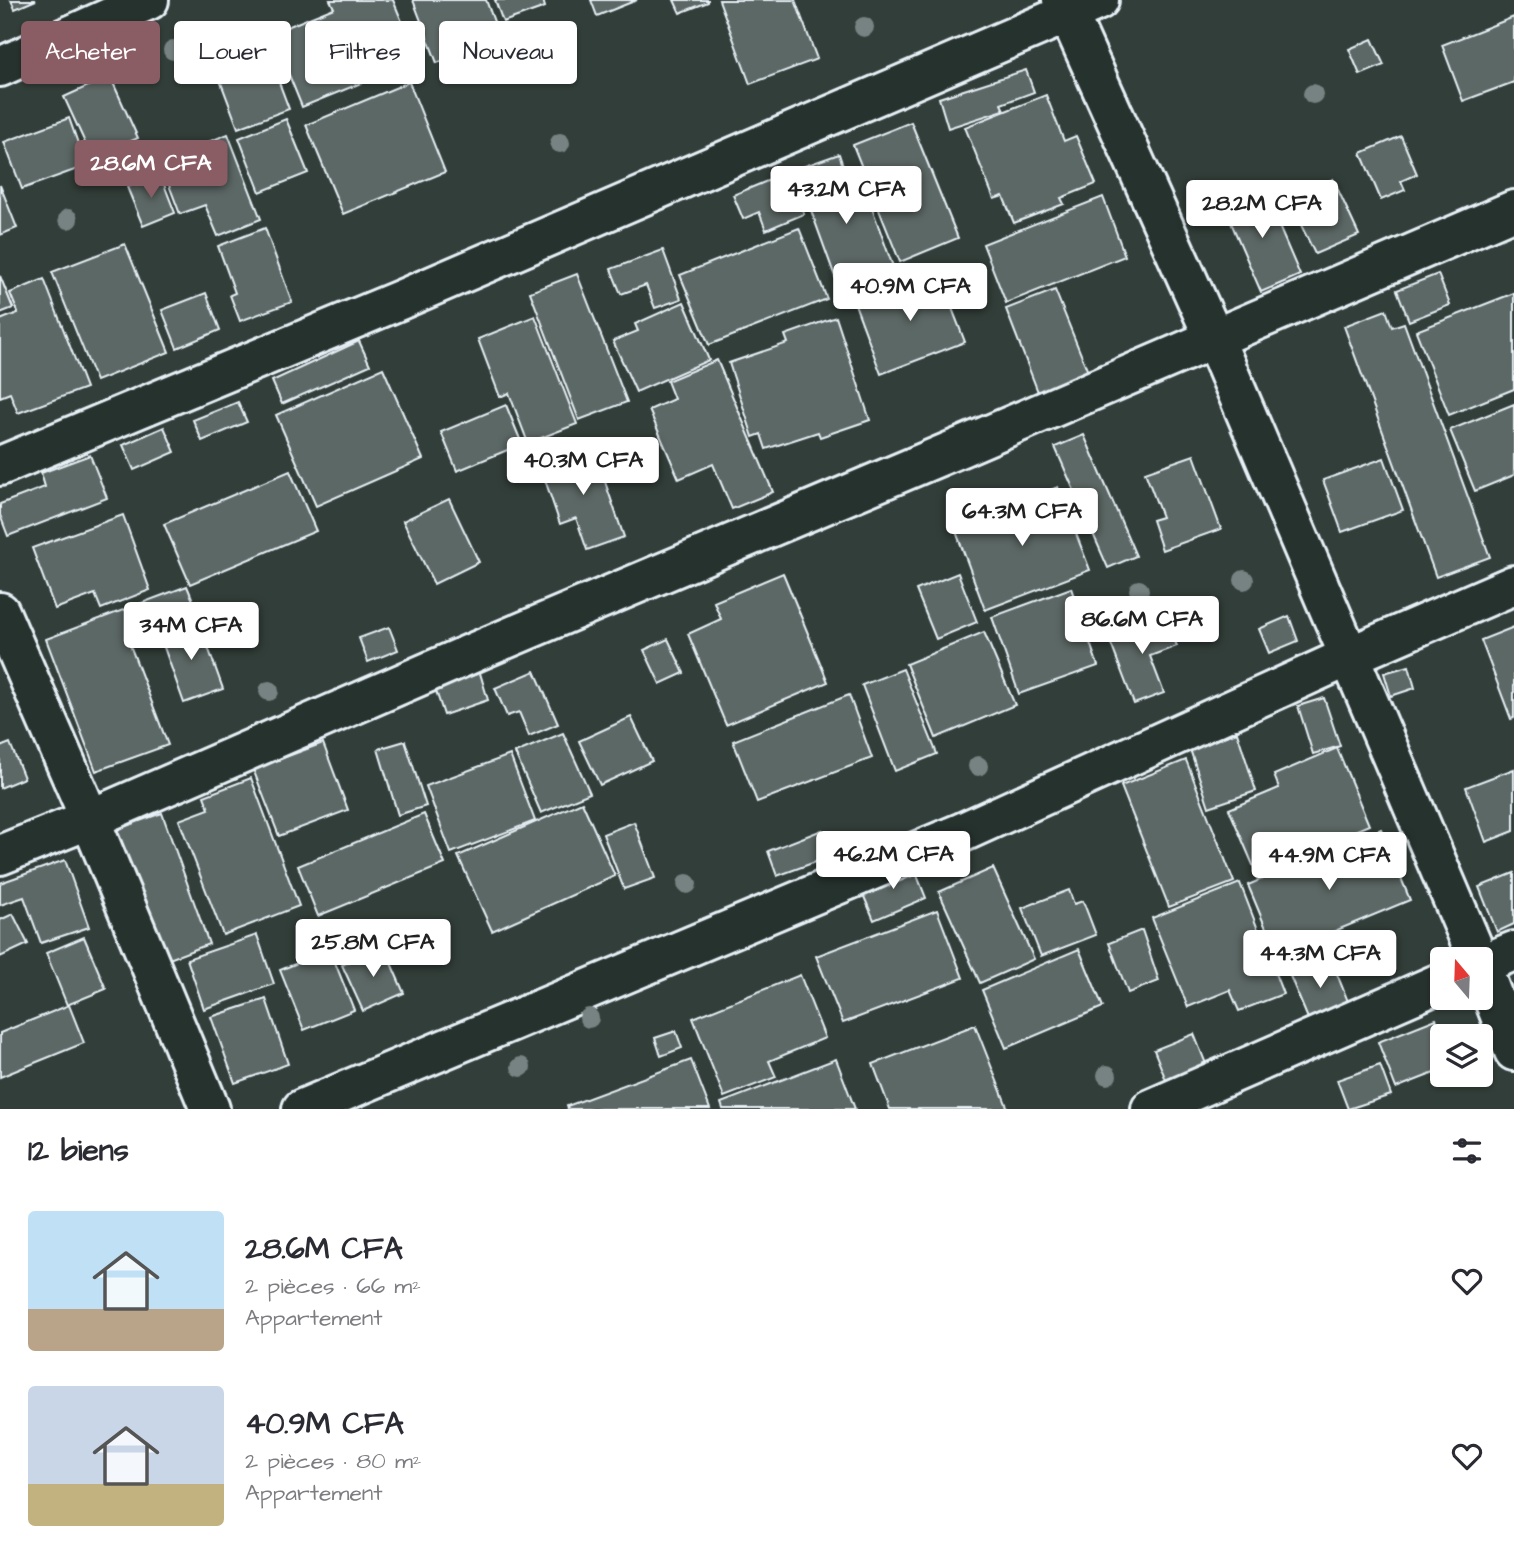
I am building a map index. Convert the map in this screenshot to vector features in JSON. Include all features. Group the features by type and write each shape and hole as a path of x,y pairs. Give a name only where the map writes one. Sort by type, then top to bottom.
{"street":[{"path":"0,67 149,0"},
{"path":"0,466 400,300 1076,4 1214,338 1473,947"},
{"path":"0,855 90,819 1514,210"},
{"path":"302,1109 963,832 1350,656 1514,585"},
{"path":"0,612 90,819 209,1109"},
{"path":"1493,960 1514,951"},
{"path":"1151,1109 1430,987"},
{"path":"1493,996 1514,1051"}],"building":[{"path":"11,0 36,0 15,9"},
{"path":"330,0 393,0 402,21 305,21 305,84 359,84 302,107 291,80 291,25 334,8"},
{"path":"413,0 486,0 494,21 439,21 437,63 425,32 425,21 421,21"},
{"path":"495,0 543,0 545,7 503,21"},
{"path":"591,0 637,0 597,16"},
{"path":"674,0 708,0 708,2 680,13"},
{"path":"719,0 795,0 817,59 750,84"},
{"path":"1514,17 1514,82 1463,101 1442,45"},
{"path":"1372,39 1384,65 1360,75 1349,49"},
{"path":"1026,70 1034,92 1001,104 1004,110 948,128 939,98"},
{"path":"92,84 114,84 138,138 92,158 64,97"},
{"path":"222,84 280,84 289,109 238,128"},
{"path":"410,84 445,172 343,214 306,125"},
{"path":"1046,95 1064,141 1076,136 1096,184 1061,198 1064,204 1014,223 1003,196 994,199 965,127"},
{"path":"69,118 86,166 22,189 4,142"},
{"path":"286,119 308,173 260,192 239,138"},
{"path":"911,122 958,238 900,262 853,145"},
{"path":"228,134 261,219 218,236 205,205 180,214 160,161"},
{"path":"1401,136 1417,174 1401,181 1405,190 1381,200 1361,153"},
{"path":"839,154 851,190 864,186 896,275 842,296 796,169"},
{"path":"787,173 804,214 766,230 759,212 743,219 733,195"},
{"path":"160,174 175,213 143,226 127,187"},
{"path":"1333,179 1359,235 1315,254 1289,200"},
{"path":"0,185 17,228 0,235"},
{"path":"1262,187 1300,275 1261,292 1223,204"},
{"path":"1103,197 1125,256 1006,303 983,244"},
{"path":"265,228 292,302 240,321 230,295 235,293 218,246"},
{"path":"799,228 827,299 709,345 680,275"},
{"path":"125,244 169,352 96,381 52,272"},
{"path":"663,250 681,299 655,308 646,285 621,294 611,269"},
{"path":"938,272 965,342 881,374 855,304"},
{"path":"577,274 627,402 579,420 530,292"},
{"path":"1438,274 1450,305 1409,321 1397,290"},
{"path":"0,276 13,308 0,313"},
{"path":"44,279 86,388 18,413 10,393 0,397 0,320 18,313 10,293"},
{"path":"1055,290 1088,372 1038,392 1006,309"},
{"path":"206,293 220,330 177,348 162,310"},
{"path":"1514,293 1514,389 1449,415 1416,331"},
{"path":"684,302 709,360 636,392 613,341 638,331 635,324"},
{"path":"1386,310 1392,327 1404,323 1490,557 1436,577 1344,326"},
{"path":"535,316 577,424 528,443 509,393 500,397 478,339"},
{"path":"836,317 870,420 820,437 818,432 766,449 761,434 753,437 729,363 788,343 785,335"},
{"path":"359,341 370,365 282,404 272,381"},
{"path":"717,360 773,492 732,509 713,464 679,479 649,410 674,399 667,381"},
{"path":"383,368 423,459 316,506 276,415"},
{"path":"238,402 247,422 202,441 193,420"},
{"path":"1514,404 1514,475 1475,491 1450,430"},
{"path":"506,405 522,444 457,471 441,432"},
{"path":"164,427 175,452 134,470 123,445"},
{"path":"1084,435 1136,556 1108,568 1055,447"},
{"path":"593,447 624,537 587,550 576,518 560,524 540,465"},
{"path":"90,455 107,498 8,536 0,515 0,504 45,487 41,473"},
{"path":"1194,455 1221,529 1162,550 1152,520 1162,517 1145,472"},
{"path":"1384,458 1403,510 1342,532 1323,480"},
{"path":"290,471 316,531 190,584 164,524"},
{"path":"1058,487 1090,570 985,610 954,526"},
{"path":"449,499 479,562 434,584 403,521"},
{"path":"123,515 150,590 101,609 95,594 55,609 32,548"},
{"path":"783,573 828,682 726,725 688,634 721,619 714,602"},
{"path":"958,573 977,622 936,639 916,590"},
{"path":"187,586 197,610 127,637 168,745 96,771 46,639"},
{"path":"1071,588 1098,666 1019,694 992,617"},
{"path":"1164,614 1177,646 1150,656 1164,693 1134,704 1108,636"},
{"path":"1289,616 1298,641 1269,653 1259,629"},
{"path":"199,622 223,689 184,703 160,636"},
{"path":"389,627 398,650 368,662 359,638"},
{"path":"1514,627 1514,718 1511,719 1481,640"},
{"path":"984,632 1015,705 936,738 906,664"},
{"path":"668,639 684,673 660,684 644,650"},
{"path":"1409,666 1415,688 1391,696 1384,673"},
{"path":"903,669 937,754 895,771 862,685"},
{"path":"535,671 558,724 529,736 519,712 507,716 495,688"},
{"path":"480,673 488,700 444,715 435,688"},
{"path":"849,695 872,758 757,802 733,741"},
{"path":"1324,698 1340,746 1313,754 1298,706"},
{"path":"631,717 652,761 600,785 579,741"},
{"path":"1237,732 1256,791 1209,807 1190,749"},
{"path":"563,733 590,793 541,813 515,753"},
{"path":"405,741 426,806 398,815 378,749"},
{"path":"10,743 24,778 0,788 0,747"},
{"path":"323,743 348,810 279,836 253,769"},
{"path":"1337,748 1369,825 1256,872 1229,809 1279,788 1274,775"},
{"path":"510,755 535,821 451,853 426,786"},
{"path":"1186,760 1234,882 1169,907 1121,786"},
{"path":"1514,769 1514,831 1486,842 1466,787"},
{"path":"251,778 299,906 223,935 179,820 209,809 204,796"},
{"path":"582,802 615,876 492,931 458,856"},
{"path":"162,813 209,944 164,961 117,829"},
{"path":"424,814 445,864 318,916 298,866"},
{"path":"634,822 655,878 624,889 603,834"},
{"path":"1381,829 1410,900 1277,955 1248,885"},
{"path":"822,830 832,856 777,876 768,851"},
{"path":"65,860 89,927 41,943 24,897 0,905 0,883"},
{"path":"912,863 926,898 874,920 859,885"},
{"path":"993,868 1034,959 980,983 939,892"},
{"path":"1514,873 1514,924 1497,932 1479,887"},
{"path":"1240,883 1283,994 1239,1011 1230,990 1188,1007 1152,918"},
{"path":"1069,890 1074,904 1083,901 1096,935 1041,956 1022,908"},
{"path":"937,910 963,978 843,1023 816,956"},
{"path":"13,914 28,944 0,957 0,920"},
{"path":"1142,930 1159,981 1128,993 1109,943"},
{"path":"257,935 274,984 204,1009 187,959"},
{"path":"84,937 106,989 67,1005 46,953"},
{"path":"384,947 404,993 363,1011 342,965"},
{"path":"1079,949 1103,1007 1006,1048 982,990"},
{"path":"330,950 354,1010 304,1030 280,970"},
{"path":"1331,959 1349,1004 1309,1021 1290,976"},
{"path":"800,975 825,1038 769,1061 776,1077 724,1097 693,1018"},
{"path":"266,999 288,1064 235,1083 211,1017"},
{"path":"69,1005 84,1043 0,1077 0,1033"},
{"path":"1436,1019 1438,1024 1430,1024 1430,1075 1396,1088 1378,1042"},
{"path":"975,1025 1008,1109 890,1109 873,1064"},
{"path":"676,1031 682,1048 661,1056 655,1038"},
{"path":"1194,1034 1206,1064 1166,1080 1154,1050"},
{"path":"836,1059 855,1109 723,1109 721,1103"},
{"path":"691,1060 710,1109 568,1109 567,1106"},
{"path":"1380,1065 1391,1095 1348,1109 1337,1080"}]}
